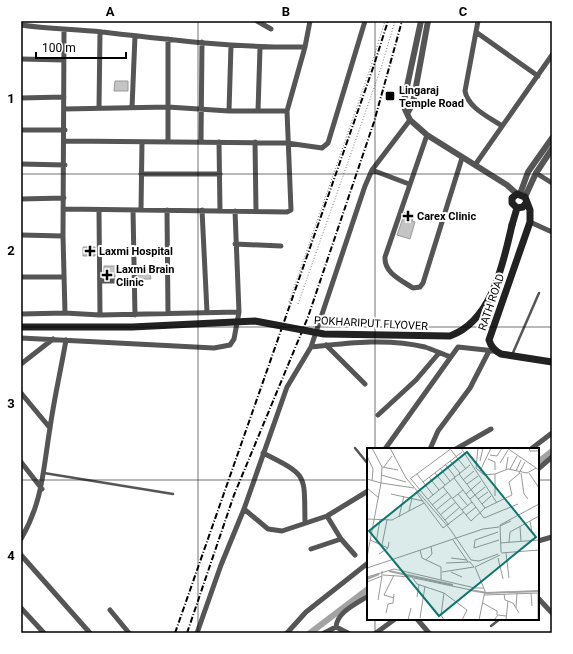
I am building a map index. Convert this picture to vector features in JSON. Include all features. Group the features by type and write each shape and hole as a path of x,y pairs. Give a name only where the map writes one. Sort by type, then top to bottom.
{"main road":[{"name":"POKHARIPUT FLYOVER","path":"21,327 132,327 255,322 324,334 450,336 461,332 482,312 501,266 517,208 513,206 511,201 513,196 522,197"},
{"path":"517,208 524,207 522,197"},
{"path":"522,197 530,210 530,222"},
{"name":"RATH ROAD","path":"492,351 489,340 530,222"},
{"path":"492,351 501,354 552,362"}],"street":[{"path":"257,21 272,29"},
{"path":"64,209 99,211 202,210 287,212 291,210 287,143 287,111 305,47 310,21"},
{"path":"65,141 255,142 287,143 319,148 326,146 365,21"},
{"path":"421,21 403,105 408,112 410,120 427,135 507,185 522,197"},
{"path":"408,112 413,103 428,21"},
{"path":"478,21 465,91 466,98 470,104 502,126"},
{"path":"21,25 64,31 100,32 231,46 260,48 305,47"},
{"path":"64,31 65,165 63,236 65,313"},
{"path":"100,32 100,108"},
{"path":"476,32 538,76"},
{"path":"132,108 135,36"},
{"path":"168,39 168,142"},
{"path":"201,142 202,42"},
{"path":"229,110 231,46"},
{"path":"258,111 260,48"},
{"path":"475,165 552,57"},
{"path":"21,59 64,60"},
{"path":"21,98 64,97"},
{"path":"64,109 168,107 287,111"},
{"path":"197,633 221,565 244,509 287,387 311,347 372,170 410,120"},
{"path":"21,130 64,130"},
{"path":"427,135 385,257 385,264 393,275 416,289 423,283 462,158"},
{"path":"522,197 524,181 528,172 552,138"},
{"path":"141,210 142,142"},
{"path":"219,142 220,211"},
{"path":"255,142 256,211"},
{"path":"522,197 552,149"},
{"path":"21,164 65,165"},
{"path":"372,170 409,184"},
{"path":"536,173 552,183"},
{"path":"141,174 220,174"},
{"path":"21,199 64,198"},
{"path":"134,210 135,315"},
{"path":"168,210 168,314"},
{"path":"202,210 207,312"},
{"path":"99,211 100,315"},
{"path":"21,338 214,348 230,345 234,339 239,312 235,244 235,211"},
{"path":"530,222 552,232"},
{"path":"21,236 63,236"},
{"path":"235,244 281,246"},
{"path":"21,277 64,277"},
{"path":"100,281 134,281"},
{"path":"21,314 65,313 135,315 239,312"},
{"path":"21,364 53,339"},
{"path":"21,539 30,524 42,489 50,428 66,340"},
{"path":"311,347 373,342 413,345 451,357"},
{"path":"326,345 365,384"},
{"path":"386,448 458,347 492,351 470,388 438,431 430,448"},
{"path":"378,415 416,380 439,353"},
{"path":"21,393 50,428"},
{"path":"458,448 490,429"},
{"path":"532,448 552,433"},
{"path":"263,453 290,466 302,477 304,484 305,523"},
{"path":"539,468 552,457"},
{"path":"21,462 42,489"},
{"path":"244,509 268,529 282,531 327,516 367,492"},
{"path":"327,516 341,539 355,555"},
{"path":"539,541 552,537"},
{"path":"311,549 341,539"},
{"path":"21,555 90,633"},
{"path":"287,633 306,612 367,564"},
{"path":"336,627 336,622 343,614 367,597"},
{"path":"539,599 552,613"},
{"path":"21,608 44,633"},
{"path":"110,610 129,633"},
{"path":"379,632 394,620"},
{"path":"417,620 429,633"},
{"path":"324,633 336,627"},
{"path":"336,627 348,633"}],"lane":[{"path":"512,356 539,293"},
{"path":"355,448 367,463"},
{"path":"44,473 173,494"},
{"path":"491,626 499,620"}],"path":[{"path":"289,302 371,66 385,21"},
{"path":"298,304 396,21"}],"building":[{"path":"115,81 128,81 128,91 114,91"},
{"path":"405,212 414,216 412,221 415,222 410,239 397,235"},
{"path":"83,247 95,247 95,256 83,256"},
{"path":"104,266 116,266 115,277 104,276"},
{"path":"138,270 149,270 151,279 138,279"}],"waterway":[{"path":"539,461 552,451"},
{"path":"310,633 367,590"}],"railway":[{"path":"175,633 374,65 388,21"},
{"path":"187,633 234,495 308,317 374,122 402,21"}],"place":[{"name":"Lingaraj Temple Road","path":"390,96"},
{"name":"Carex Clinic","path":"408,216"},
{"name":"Laxmi Hospital","path":"90,251"},
{"name":"Laxmi Brain Clinic","path":"107,275"}]}
